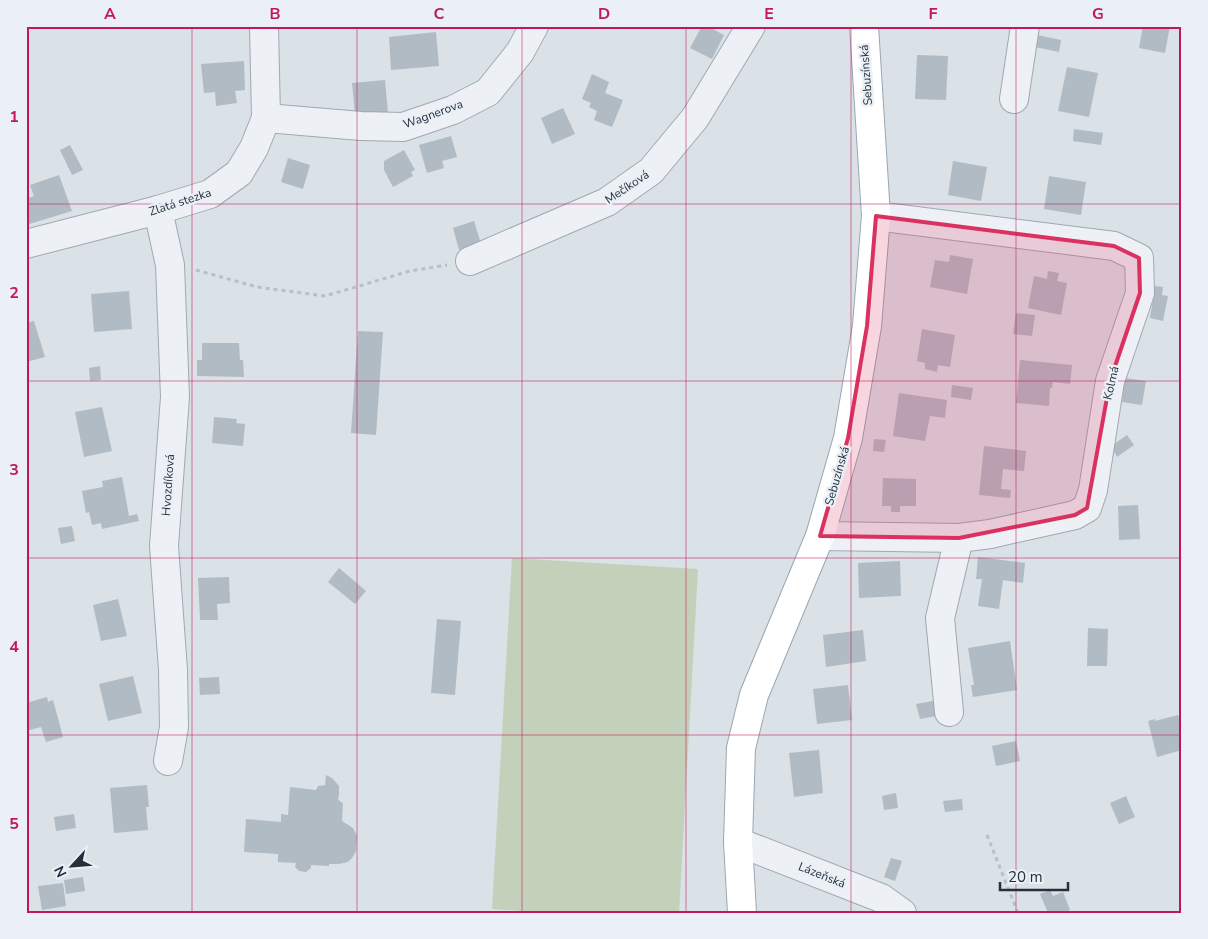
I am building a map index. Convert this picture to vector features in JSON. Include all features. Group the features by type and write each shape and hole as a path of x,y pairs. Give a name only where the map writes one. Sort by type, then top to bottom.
{"main road":[{"name":"Sebuzínská","path":"742,913 738,842 741,748 754,694 820,536 848,438 867,326 876,216 864,26"}],"street":[{"name":"Zlatá stezka","path":"26,244 158,210 210,194 239,173 254,148 266,118 264,26"},
{"name":"Wagnerova","path":"266,118 361,126 403,127 453,110 488,92 520,52 534,26"},
{"name":"Mečíková","path":"470,261 607,202 651,171 695,118 751,26"},
{"path":"1014,99 1025,26"},
{"name":"Hvozdíková","path":"158,210 170,265 175,397 164,546 173,670 174,727 168,761"},
{"name":"Kolmá","path":"820,536 959,538 990,534 1075,515 1087,508 1093,490 1110,381 1140,293 1139,258 1114,246 876,216"},
{"path":"948,712 940,618 959,538"},
{"name":"Lázeňská","path":"738,842 881,898 902,913"}],"path":[{"path":"170,265 257,287 325,296 410,271 470,261"},
{"path":"987,835 1018,913"}],"highlighted area":[{"path":"876,216 1114,246 1139,258 1140,293 1110,381 1087,508 1075,515 959,538 820,536 848,438 867,326"}],"green space":[{"path":"512,558 698,569 679,913 551,913 492,909"}],"building":[{"path":"702,26 707,26 724,35 712,59 690,48"},
{"path":"1143,26 1170,26 1165,53 1139,48"},
{"path":"436,32 439,66 391,70 389,37"},
{"path":"1037,35 1061,40 1059,52 1035,47"},
{"path":"917,55 948,56 946,100 915,99"},
{"path":"244,61 245,90 235,91 237,103 216,106 215,92 204,93 201,64"},
{"path":"1067,67 1098,73 1089,117 1058,111"},
{"path":"592,74 609,82 605,93 623,100 612,127 594,120 597,111 589,107 591,103 582,99"},
{"path":"385,80 388,113 373,115 373,112 355,114 352,83"},
{"path":"563,108 575,134 552,144 541,118"},
{"path":"1074,129 1103,133 1101,145 1073,141"},
{"path":"451,136 457,157 442,161 444,168 427,173 419,145"},
{"path":"70,145 83,170 72,175 60,150"},
{"path":"404,150 415,170 411,172 413,176 393,187 384,170 384,161"},
{"path":"288,158 310,165 303,189 281,182"},
{"path":"953,161 987,167 981,201 948,195"},
{"path":"59,175 72,211 26,225 26,199 34,196 30,185"},
{"path":"1049,176 1086,182 1081,215 1044,209"},
{"path":"474,221 481,244 459,250 453,228"},
{"path":"950,255 973,259 967,294 930,287 935,260 949,262"},
{"path":"1048,271 1059,273 1057,281 1067,283 1061,315 1028,308 1034,276 1047,279"},
{"path":"1155,286 1163,287 1162,295 1168,296 1163,321 1150,318"},
{"path":"129,291 132,329 94,332 91,294"},
{"path":"1016,313 1035,315 1032,336 1013,334"},
{"path":"34,321 45,357 26,362 26,323"},
{"path":"922,329 955,335 950,367 938,365 937,372 925,369 925,363 917,361"},
{"path":"358,331 383,332 376,435 351,433"},
{"path":"202,343 239,343 244,377 197,376 197,360 202,360"},
{"path":"1020,360 1072,365 1070,384 1053,382 1052,388 1050,388 1049,406 1016,403"},
{"path":"100,366 101,380 90,381 89,368"},
{"path":"1125,378 1146,381 1142,405 1122,402"},
{"path":"952,385 973,388 971,400 951,397"},
{"path":"899,393 947,400 945,418 930,416 925,441 893,436"},
{"path":"102,407 112,451 84,457 75,412"},
{"path":"214,417 237,419 236,423 245,424 243,446 212,443"},
{"path":"1127,435 1134,445 1117,457 1111,446"},
{"path":"874,439 886,440 884,452 873,451"},
{"path":"984,446 1026,451 1024,471 1003,469 1001,489 1011,490 1010,498 979,495"},
{"path":"122,477 129,516 137,514 139,521 102,529 101,523 92,525 89,512 86,513 82,491 103,487 102,481"},
{"path":"883,478 916,479 916,506 900,506 900,512 891,512 891,506 882,506"},
{"path":"1138,505 1140,539 1119,540 1118,506"},
{"path":"72,526 75,541 61,544 58,528"},
{"path":"978,557 1025,563 1023,583 1003,580 999,609 978,606 982,579 976,579"},
{"path":"900,561 901,596 859,598 858,563"},
{"path":"339,568 366,591 355,604 328,582"},
{"path":"229,577 230,603 217,604 218,620 200,620 198,578"},
{"path":"118,599 127,636 101,641 93,605"},
{"path":"437,619 461,621 455,695 431,693"},
{"path":"1088,628 1108,629 1107,666 1087,666"},
{"path":"863,630 866,661 826,667 823,635"},
{"path":"1010,641 1017,690 973,697 971,685 974,685 968,648"},
{"path":"133,676 142,713 108,721 99,684"},
{"path":"219,677 220,694 200,695 199,678"},
{"path":"848,685 852,720 817,724 813,689"},
{"path":"47,697 48,702 53,700 63,737 46,742 41,727 26,731 26,703"},
{"path":"938,700 941,715 920,719 916,704"},
{"path":"1178,715 1182,728 1182,750 1157,757 1148,721"},
{"path":"1016,741 1020,761 996,766 992,746"},
{"path":"819,750 823,793 794,797 789,753"},
{"path":"326,775 332,778 339,786 338,800 343,803 342,821 353,828 357,836 356,851 348,862 329,864 329,866 311,865 311,868 306,872 299,871 295,867 296,863 278,862 278,854 244,852 246,819 281,822 281,814 288,815 290,787 316,790 318,786 325,785"},
{"path":"147,785 149,807 146,807 148,830 114,833 110,788"},
{"path":"896,793 898,808 884,810 882,796"},
{"path":"1126,796 1135,817 1119,824 1110,803"},
{"path":"962,799 963,810 945,812 943,801"},
{"path":"74,814 76,828 56,831 54,817"},
{"path":"891,858 902,861 895,881 884,877"},
{"path":"83,877 85,891 66,894 64,880"},
{"path":"63,883 66,906 42,910 38,886"},
{"path":"1050,890 1053,896 1063,892 1070,910 1063,913 1048,913 1040,894"}]}
